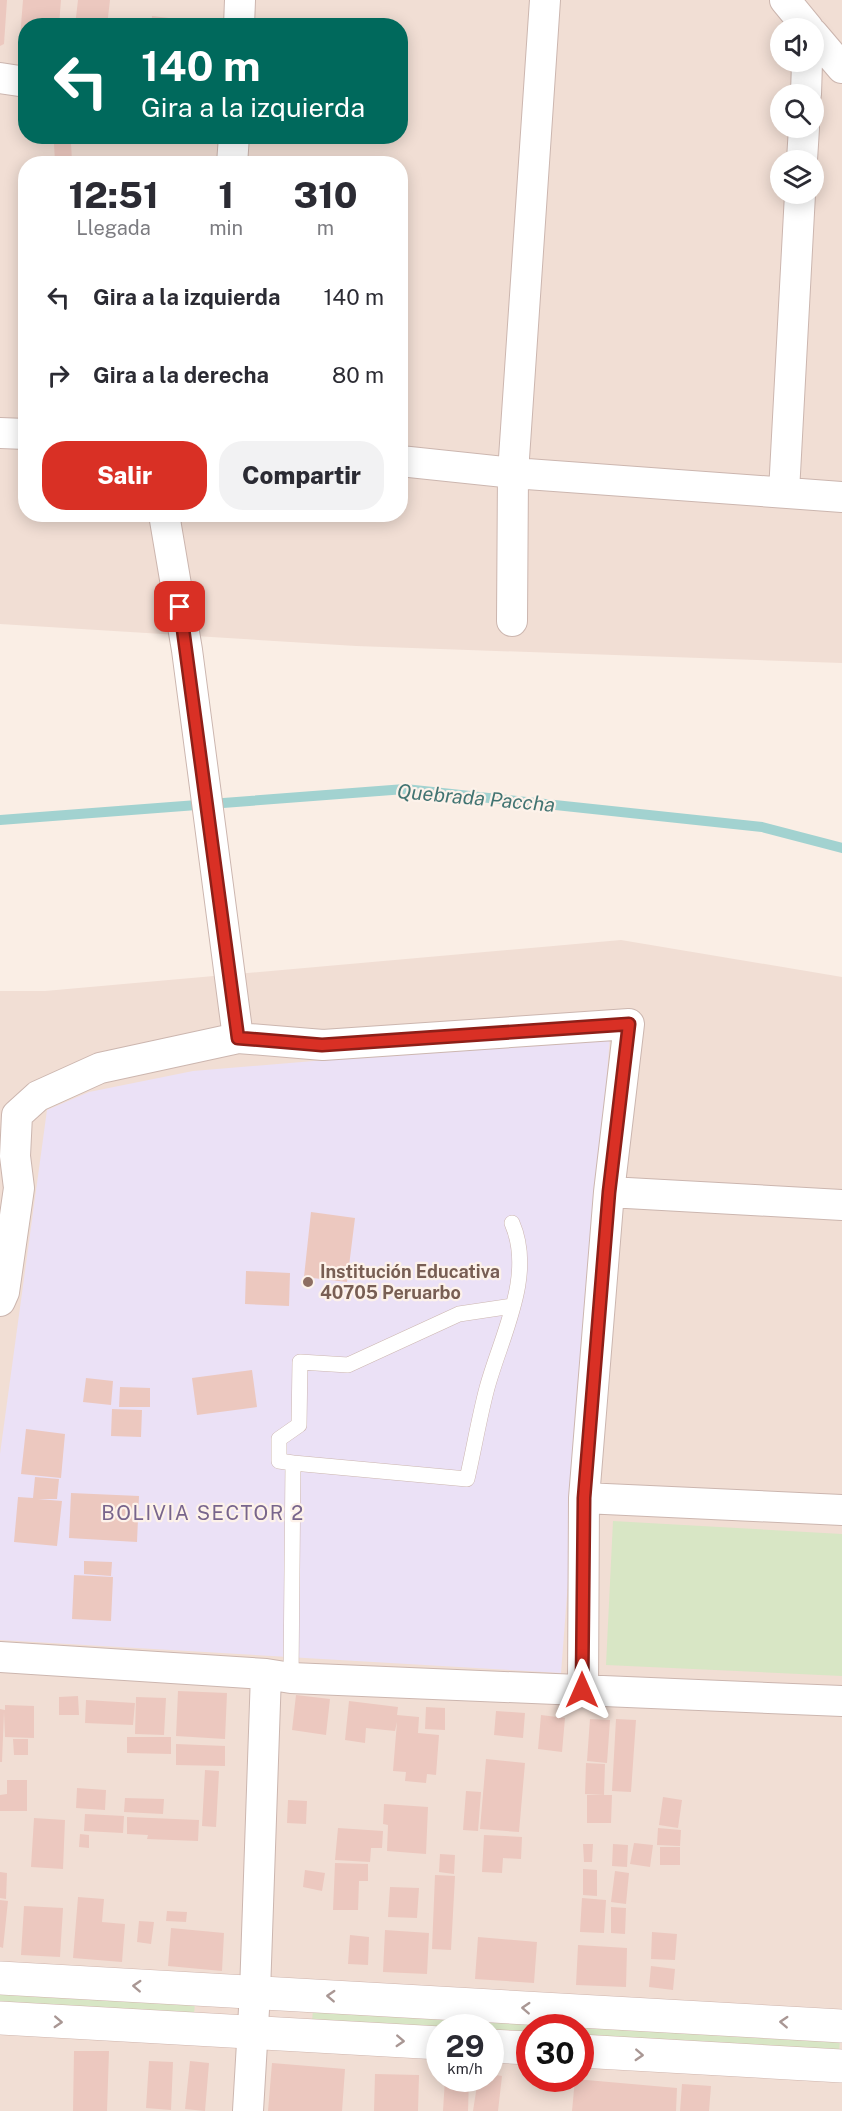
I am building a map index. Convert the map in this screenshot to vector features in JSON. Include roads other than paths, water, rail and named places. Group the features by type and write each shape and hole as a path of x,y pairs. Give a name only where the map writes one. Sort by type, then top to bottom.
{"main road":[{"path":"0,1978 842,2026"},
{"path":"0,2018 426,2042"},
{"path":"594,2052 842,2066"}],"street":[{"path":"239,18 240,0"},
{"path":"512,621 513,473 544,0"},
{"path":"785,0 800,18"},
{"path":"824,47 842,68"},
{"path":"0,78 18,81"},
{"path":"784,492 799,204"},
{"path":"0,433 18,434"},
{"path":"408,462 513,473 842,497"},
{"path":"166,522 187,650 238,1038"},
{"path":"0,1302 4,1292 19,1188 8,1119 38,1096 100,1068 238,1038 322,1045 629,1024 609,1192 584,1498 582,1690"},
{"path":"609,1192 842,1205"},
{"path":"584,1498 842,1510"},
{"path":"0,1657 279,1676 842,1701"},
{"path":"248,2111 279,1676"}],"lane":[{"path":"512,1223 519,1240 520,1266 513,1306 488,1388 467,1479 279,1461 279,1439 299,1425 300,1362 348,1365 459,1314 513,1306"},
{"path":"279,1676 294,1463"}],"waterway":[{"name":"Quebrada Paccha","path":"0,820 405,789 762,827 842,848"}],"place":[{"name":"Institución Educativa 40705 Peruarbo","path":"308,1282"}],"district":[{"name":"BOLIVIA SECTOR 2","path":"203,1513"}]}
